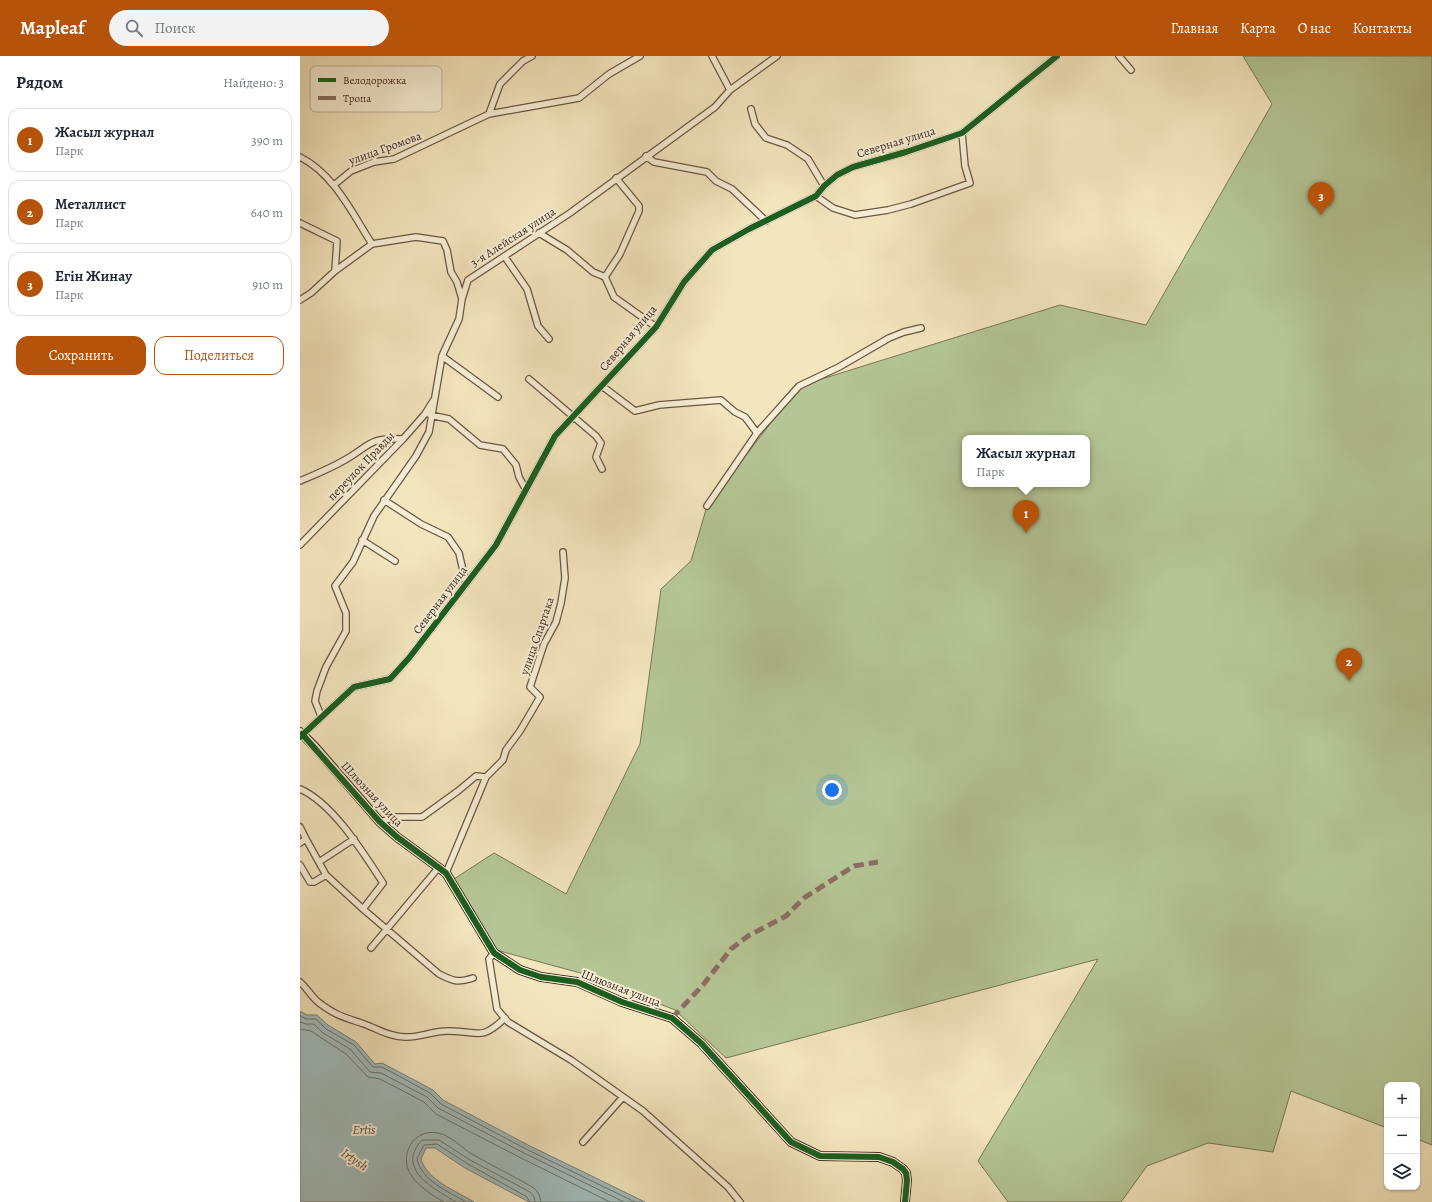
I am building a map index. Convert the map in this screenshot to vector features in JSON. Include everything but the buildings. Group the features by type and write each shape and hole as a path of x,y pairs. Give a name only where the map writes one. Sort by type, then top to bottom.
{"street":[{"path":"489,114 500,84 523,61 532,56"},
{"name":"улица Громова","path":"334,185 351,171 374,162 394,159 489,114 570,98 579,98 609,74 640,56"},
{"path":"712,56 730,90"},
{"name":"3-я Алейская улица","path":"433,400 442,356 459,319 462,299 468,280 505,257 715,107 730,90 777,56"},
{"name":"Северная улица","path":"301,735 354,687 390,680 409,658 496,545 555,436 656,327 684,282 712,250 816,196 824,186 837,175 853,167 906,152 962,133 1057,56"},
{"path":"1119,56 1131,70"},
{"path":"751,109 756,124 766,138 787,145 808,159 824,186"},
{"path":"816,196 832,208 855,215 888,210 911,204 970,182 965,166 962,133"},
{"path":"300,156 307,160 334,185 372,244"},
{"path":"646,156 654,162 707,172 716,181 732,189 766,221"},
{"path":"605,277 620,254 639,206 616,178"},
{"path":"300,223 336,241 335,271"},
{"path":"539,233 567,250 593,272 605,277 614,297 656,327"},
{"path":"300,300 311,293 335,271 372,244 416,237 443,241 447,250 450,272 458,282 462,299"},
{"path":"505,257 527,289 538,326 549,339"},
{"path":"707,506 757,433 799,386 839,367 890,338 904,332 921,328"},
{"path":"442,356 498,397"},
{"path":"529,379 596,436 601,443 596,457 602,469"},
{"path":"602,386 635,411 659,405 721,400 735,412 745,416 757,433"},
{"path":"321,716 315,701 317,691 326,667 346,631 346,613 335,586 353,562 362,540 384,500 419,450 429,432 433,415 433,400"},
{"name":"переулок Правды","path":"300,545 403,439 425,414 433,400"},
{"path":"425,414 449,419 480,445 503,449 516,465 519,477 526,490"},
{"path":"300,481 344,461 365,445 384,438 403,439"},
{"path":"384,500 421,524 448,537 459,553 466,584"},
{"path":"362,540 395,561"},
{"name":"улица Спартака","path":"380,822 396,817 422,817 476,776 486,777 503,760 506,750 520,731 540,697 530,687 544,644 556,622 561,603 565,578 563,552"},
{"name":"Шлюзная улица","path":"301,735 380,822 397,837 446,873 494,953 520,970 540,977 576,982 622,1002 672,1018 701,1043 764,1115 791,1142 820,1156 879,1157 893,1162 903,1169 906,1173 907,1180 905,1202"},
{"path":"446,873 486,777"},
{"path":"300,789 312,794 354,839 383,884 363,910"},
{"path":"300,827 326,875 363,910 439,974 453,981 460,982 473,978"},
{"path":"300,843 306,839"},
{"path":"318,862 354,839"},
{"path":"300,865 310,882 314,882 326,875"},
{"path":"371,948 388,930 439,867"},
{"path":"494,953 489,959 497,1010 508,1022 583,1068 643,1111 728,1187 740,1202"},
{"path":"300,982 308,988 316,1000 336,1015 365,1024 387,1034 406,1038 448,1030 486,1033 493,1030 505,1018"},
{"path":"583,1142 623,1097"}],"green space":[{"path":"1243,56 1432,56 1432,1145 1420,1140 1420,1082 1384,1082 1384,1127 1291,1091 1273,1152 1208,1143 1147,1166 1121,1202 1008,1202 978,1161 1098,959 726,1058 675,1010 584,974 496,950 454,879 494,853 566,894 640,744 661,589 691,561 707,506 799,386 1060,305 1146,325 1272,104"}],"water":[{"name":"Ertis","path":"300,1011 307,1015 317,1015 328,1025 356,1042 375,1064 382,1063 433,1090 443,1100 528,1145 645,1202 529,1202 465,1168 435,1148 426,1148 421,1159 429,1173 443,1184 474,1202 300,1202"}],"marked path":[{"path":"672,1018 703,985 731,949 748,936 786,916 804,898 854,866 878,862"}],"cycle path":[{"path":"300,737 354,687 390,679 409,658 496,545 555,436 656,327 684,282 712,250 749,229 816,196 824,186 837,175 853,167 906,152 962,133 1057,56"},
{"path":"302,734 380,822 397,837 446,873 494,953 520,970 541,977 577,982 622,1002 672,1018 701,1043 791,1142 820,1156 879,1157 893,1162 903,1169 906,1173 907,1180 905,1202"}],"place":[{"name":"Егін Жинау","path":"1321,215"},
{"name":"Жасыл журнал","path":"1026,533"},
{"name":"Металлист","path":"1349,681"}],"water label":[{"name":"Irtysh","path":"355,1159"}]}
